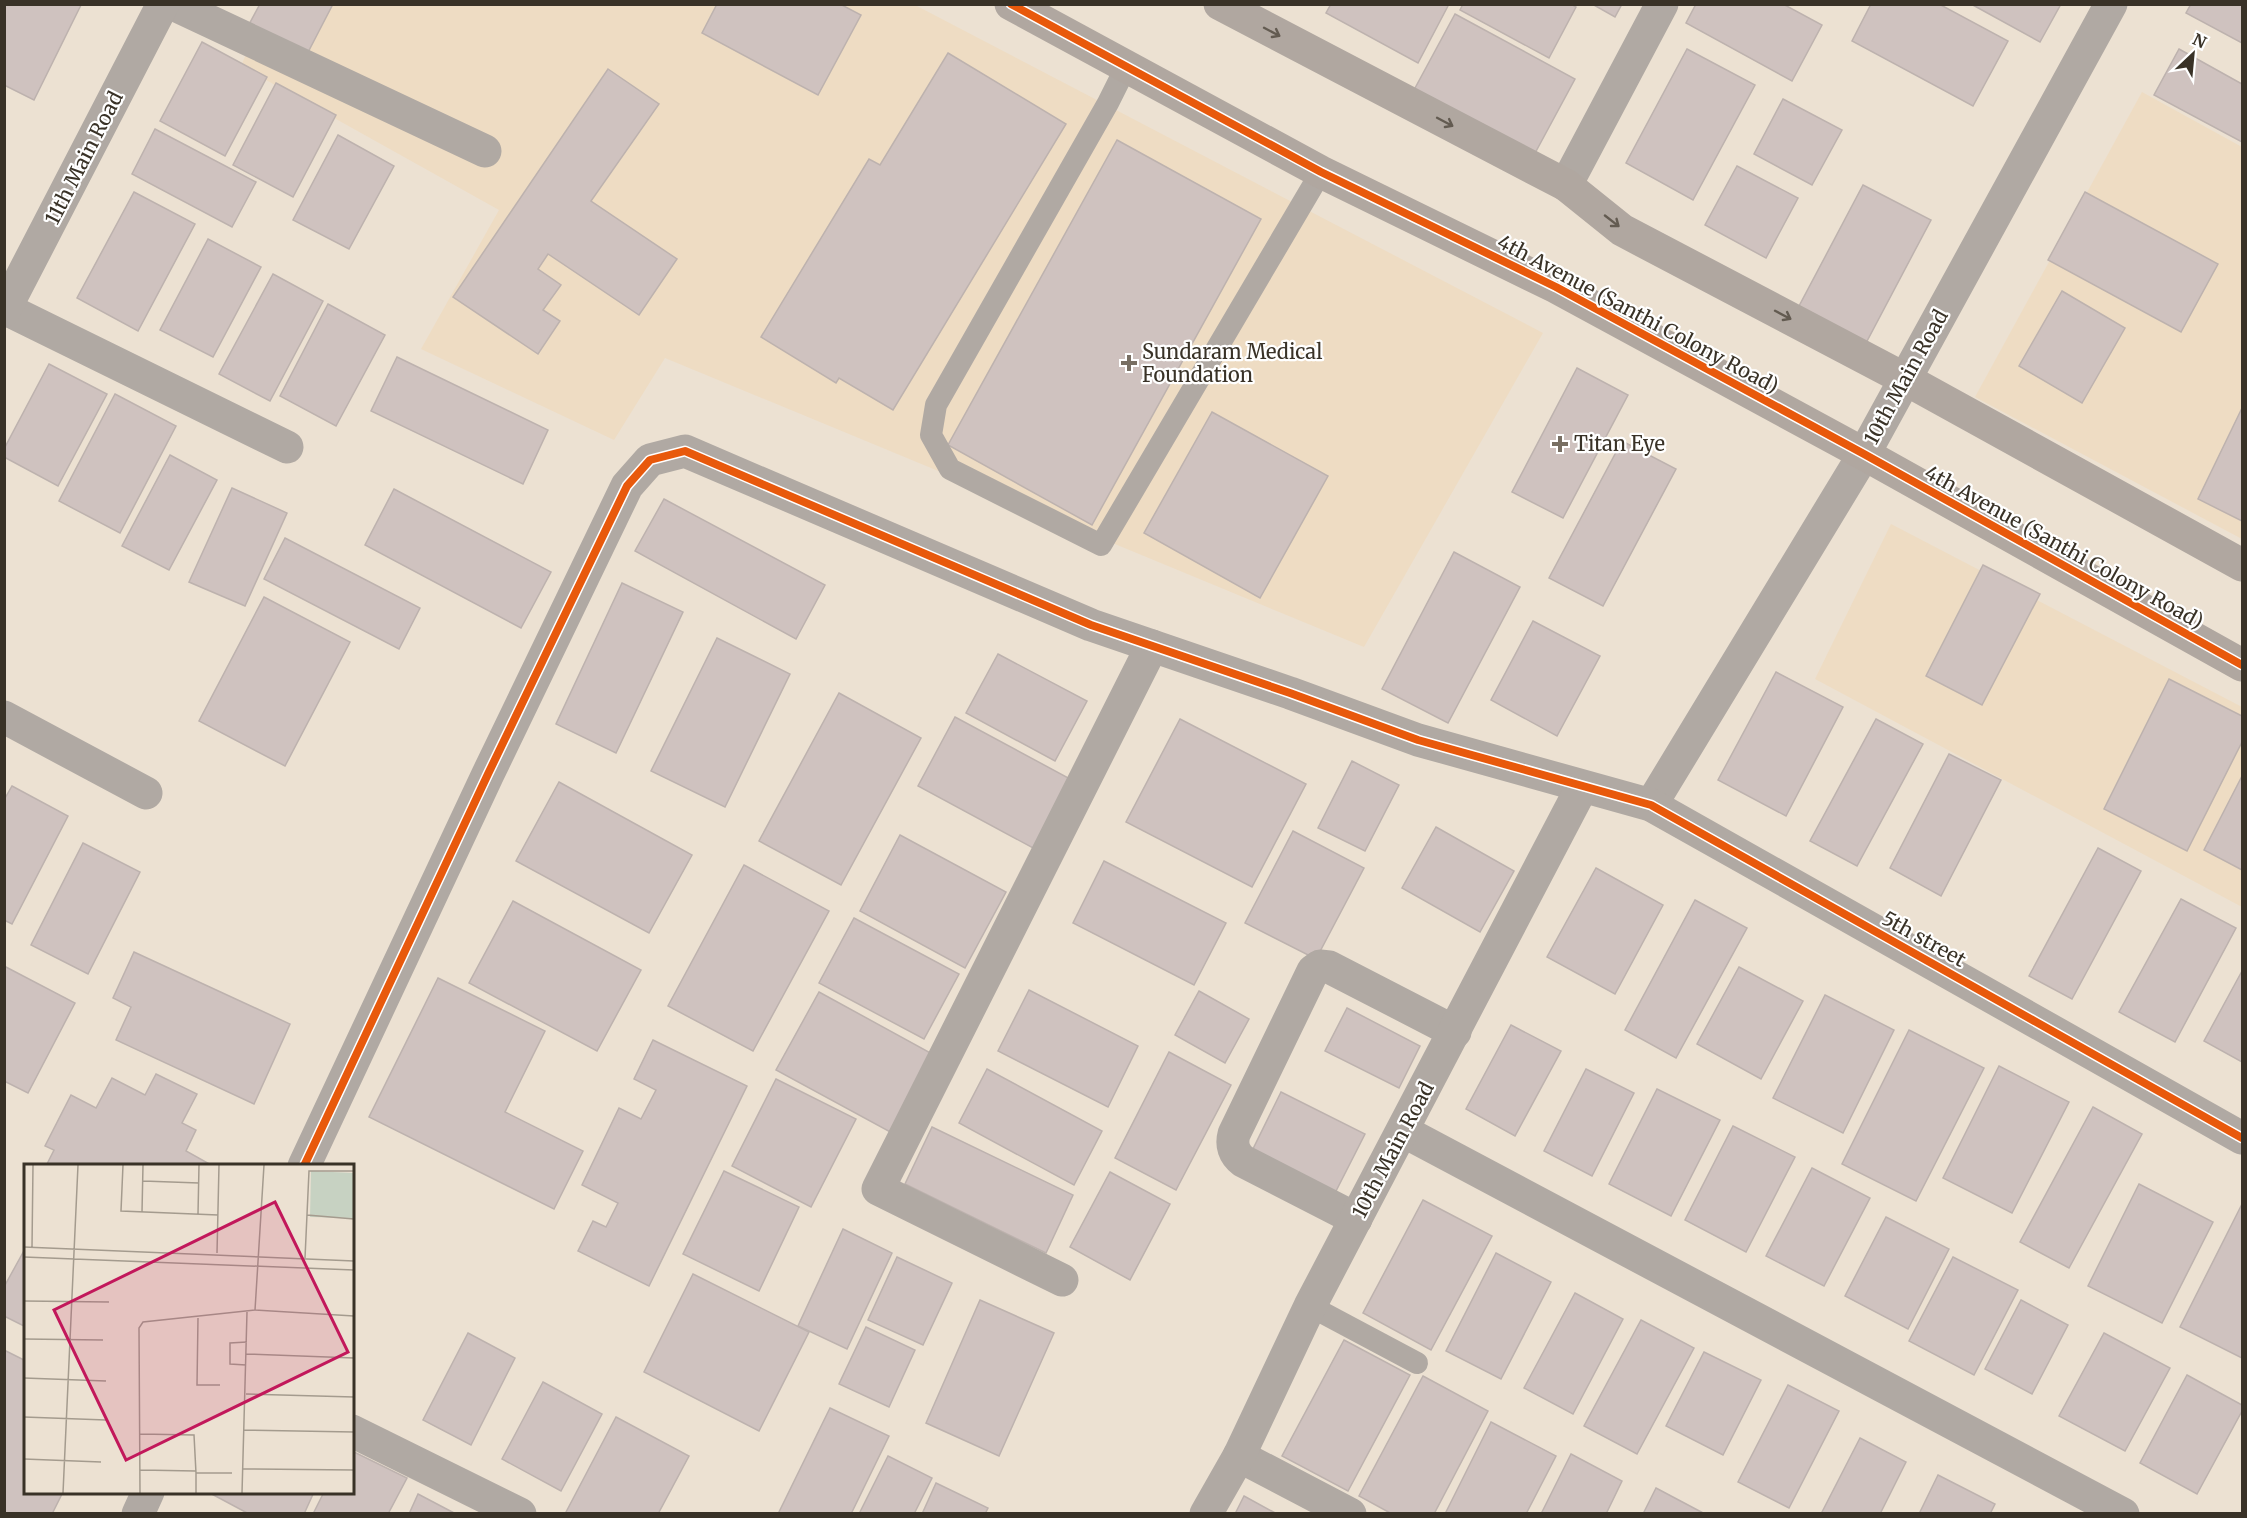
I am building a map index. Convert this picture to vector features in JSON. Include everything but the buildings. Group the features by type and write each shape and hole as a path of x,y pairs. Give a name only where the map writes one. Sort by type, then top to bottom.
{"street":[{"name":"11th Main Road","path":"5,309 164,4"},
{"path":"173,4 485,152"},
{"name":"4th Avenue (Santhi Colony Road)","path":"1011,4 1321,172 1556,287 1864,454 2242,665"},
{"path":"1220,4 1566,185 1622,230 1905,379 2242,565"},
{"path":"1566,185 1662,4"},
{"name":"10th Main Road","path":"1651,805 1864,454 2110,4"},
{"path":"5,309 287,447"},
{"name":"5th street","path":"305,1164 488,774 627,486 650,460 686,451 1091,626 1418,740 1651,805 2242,1138"},
{"path":"1062,1280 878,1189 1152,646"},
{"path":"4,717 146,793"},
{"name":"10th Main Road","path":"1206,1514 1239,1456 1310,1306 1582,787"},
{"path":"1356,1219 1243,1161 1238,1157 1233,1145 1234,1134 1313,971 1320,966 1329,967 1455,1032"},
{"path":"1403,1131 2123,1514"},
{"path":"354,1432 520,1514"},
{"path":"1239,1456 1350,1514"},
{"path":"138,1514 147,1494"}],"lane":[{"path":"1126,67 1108,103 936,405 931,435 950,469 1101,545 1321,172"},
{"path":"1310,1306 1418,1363"}],"shaded area":[{"path":"267,5 915,5 1543,333 1364,647 665,358 614,440 421,349 499,210 241,66"},
{"path":"2142,92 2242,147 2242,539 1975,397"},
{"path":"1891,524 2242,707 2242,907 1815,679"}],"cycle path":[{"path":"1011,4 1321,172 1556,287 1864,454 2242,665"},
{"path":"305,1164 488,774 627,486 650,460 685,451 1091,625 1290,693 1418,740 1651,805 2242,1138"}],"place":[{"name":"Sundaram Medical Foundation","path":"1129,363"},
{"name":"Titan Eye","path":"1560,444"}]}
